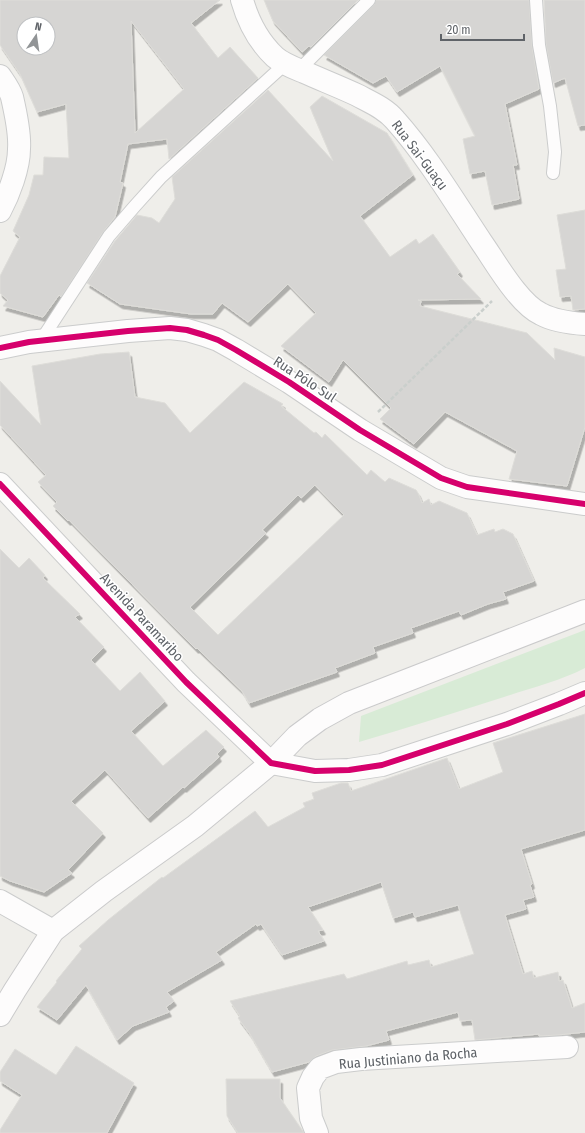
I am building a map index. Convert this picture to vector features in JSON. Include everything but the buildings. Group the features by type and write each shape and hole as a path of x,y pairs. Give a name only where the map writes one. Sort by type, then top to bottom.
{"street":[{"name":"Rua Sai-Guaçu","path":"242,0 245,10 260,40 276,57 292,67 349,91 376,105 394,118 436,173 509,283 529,306 541,314 556,320 585,324"},
{"path":"0,76 12,96 19,149 14,176 0,211"},
{"name":"Rua Pólo Sul","path":"4,341 40,342 128,331 170,328 187,330 218,340 243,354 289,382 360,430 441,478 467,487 585,504"},
{"name":"Avenida Paramaribo","path":"0,484 186,682 271,763"},
{"path":"0,1016 53,931 104,891 195,826 271,763 297,736 320,719 349,703 585,611"},
{"path":"271,763 315,771 349,770 382,765 507,724 585,693"},
{"path":"0,901 53,931"},
{"name":"Rua Justiniano da Rocha","path":"317,1133 311,1118 308,1088 313,1077 320,1068 336,1062 361,1059 567,1047"}],"lane":[{"path":"40,342 109,236 161,178 369,0"},
{"path":"536,0 539,45 550,106 555,152 554,174"}],"path":[{"path":"360,430 509,283"}],"green space":[{"path":"585,630 585,668 566,677 545,684 359,742 361,716"}],"cycle path":[{"path":"0,348 29,342 128,331 170,328 187,330 218,340 236,350 289,382 360,430 441,478 467,487 585,504"},
{"path":"0,484 186,682 271,763 315,771 349,770 382,765 507,724 585,693"}]}
